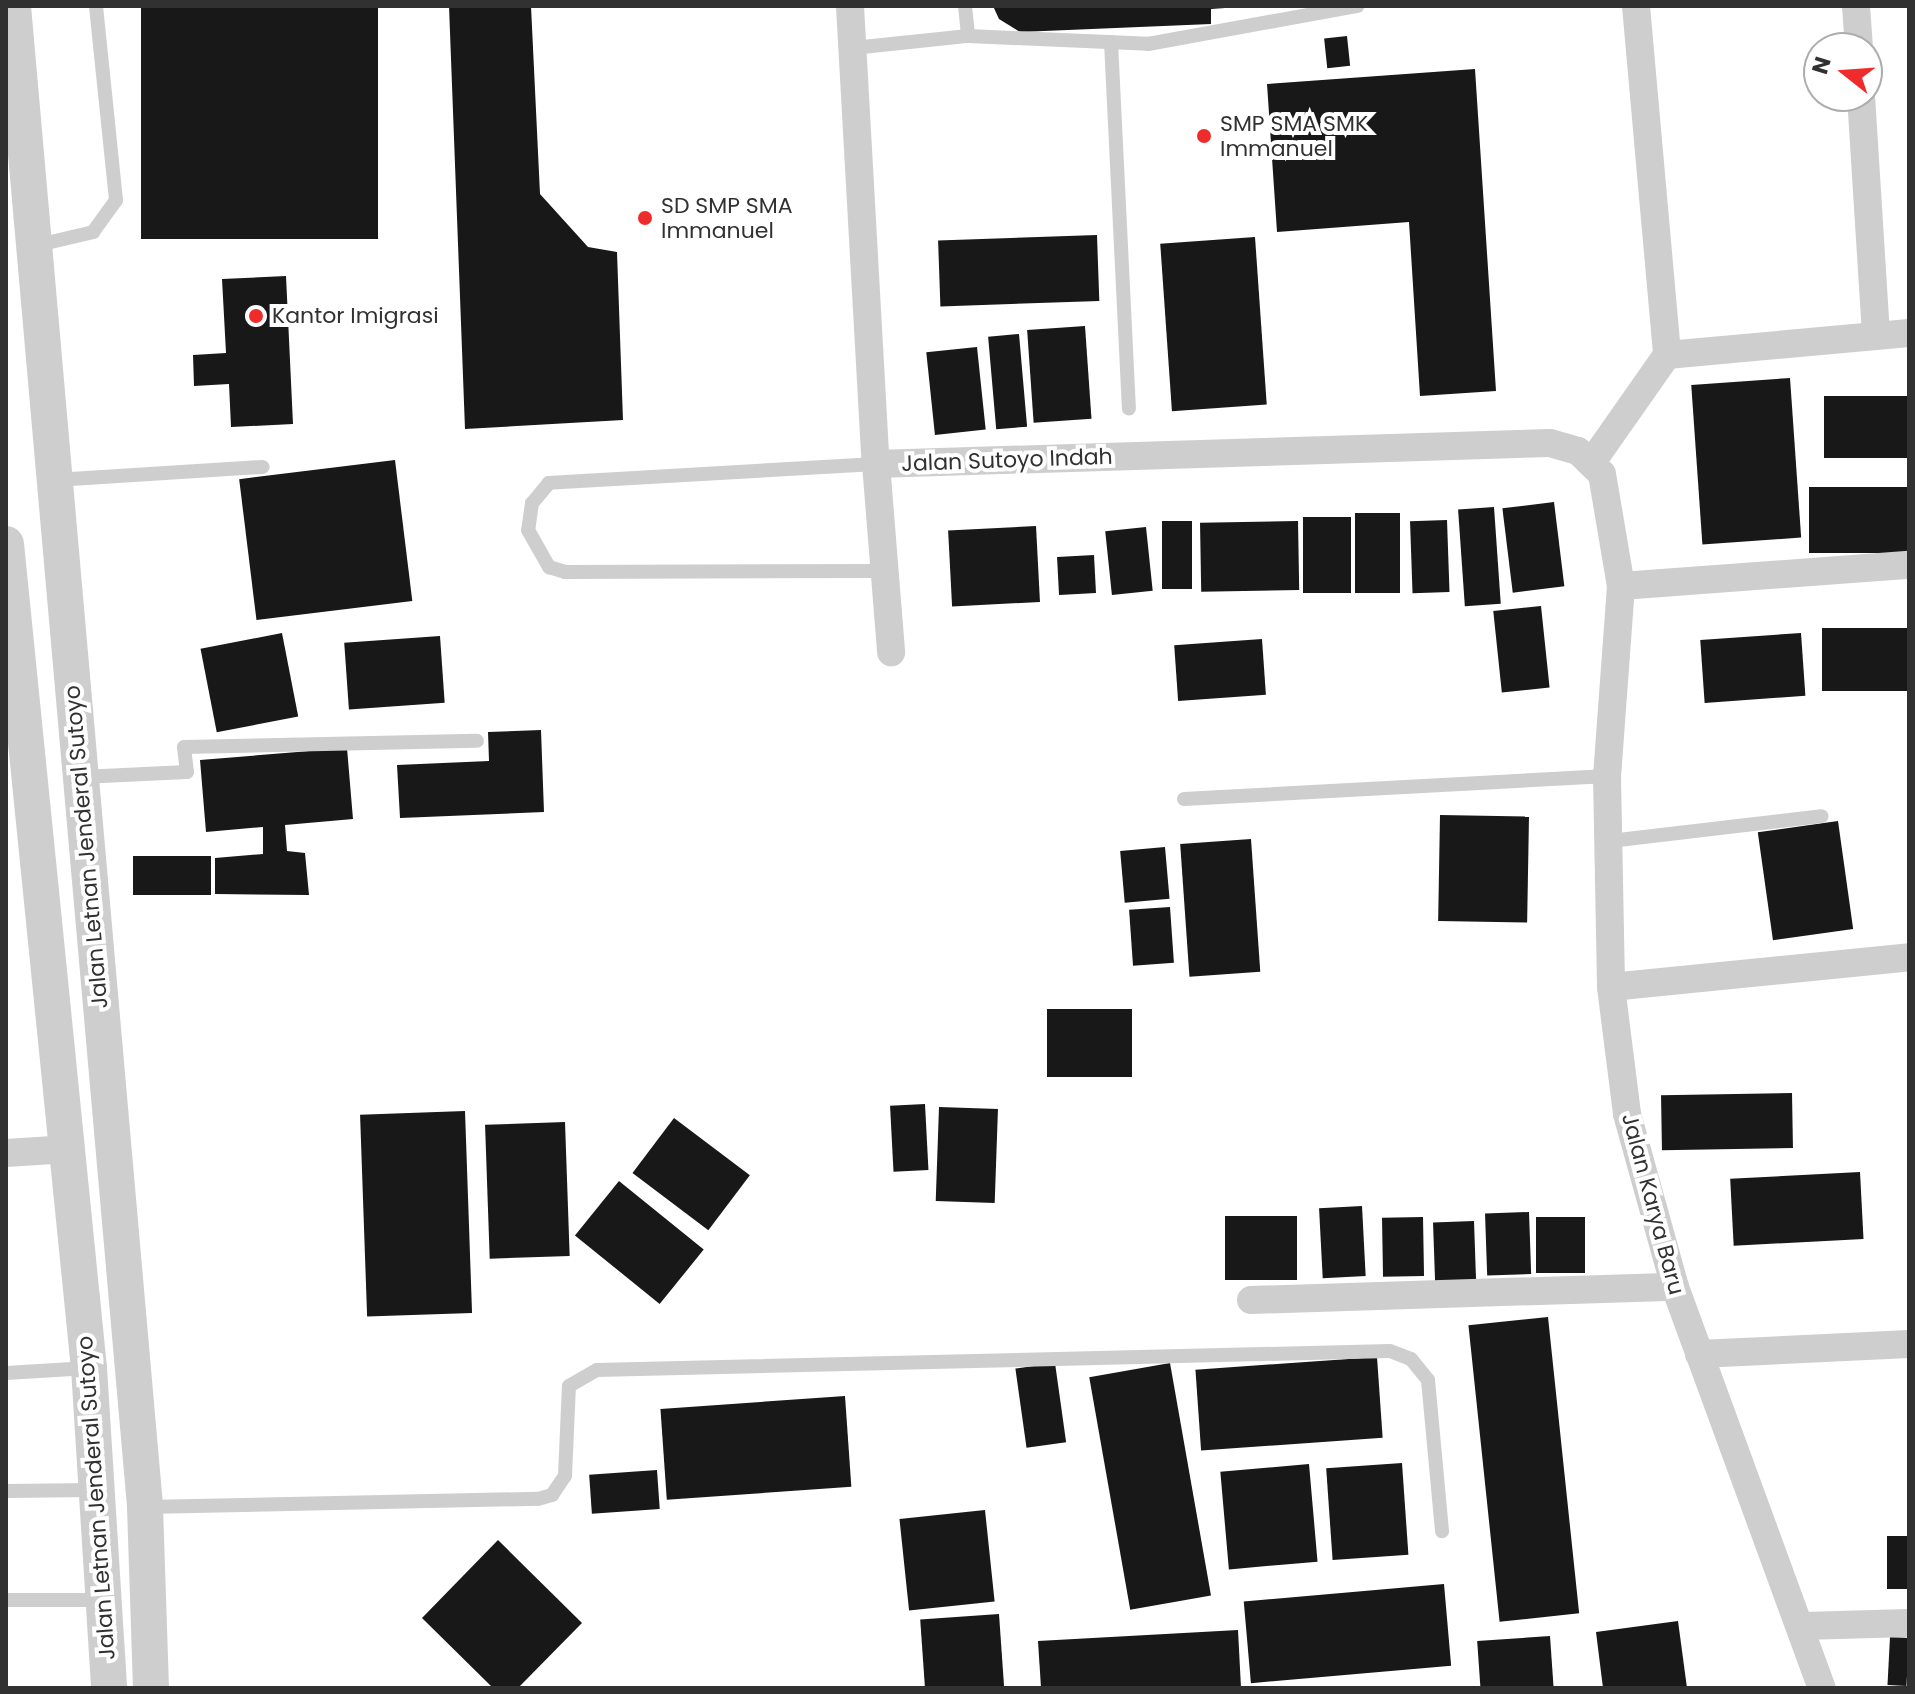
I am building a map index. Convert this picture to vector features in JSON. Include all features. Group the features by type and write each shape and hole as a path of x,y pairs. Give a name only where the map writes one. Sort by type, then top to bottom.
{"street":[{"name":"Jalan Letnan Jenderal Sutoyo","path":"13,6 145,1507 151,1688"},
{"name":"Jalan Sutoyo Indah","path":"850,6 876,464 1550,443 1592,462"},
{"path":"1592,462 1667,355 1636,6"},
{"path":"1856,6 1858,32"},
{"path":"1862,112 1876,336"},
{"path":"1667,355 1909,333"},
{"name":"Jalan Karya Baru","path":"1592,462 1607,490 1621,586 1607,776 1611,987 1627,1114 1675,1287 1803,1626 1822,1688"},
{"path":"876,464 891,652"},
{"name":"Jalan Letnan Jenderal Sutoyo","path":"6,544 18,756 69,1149 89,1368 94,1490 109,1688"},
{"path":"1621,586 1909,565"},
{"path":"1611,987 1909,957"},
{"path":"6,1153 69,1149"},
{"path":"1251,1300 1675,1287"},
{"path":"1699,1354 1909,1344"},
{"path":"1803,1626 1909,1623"}],"lane":[{"path":"32,247 93,232 116,200 96,6"},
{"path":"965,6 968,36"},
{"path":"853,48 968,36 1148,44 1358,6"},
{"path":"1111,42 1129,409"},
{"path":"876,464 549,483 532,503 528,530 549,567 565,572 884,571"},
{"path":"54,480 263,467"},
{"path":"80,777 187,772 184,747 477,741"},
{"path":"1184,799 1607,776"},
{"path":"1610,841 1822,816"},
{"path":"145,1507 552,1495 565,1476 569,1386 597,1370 1390,1351 1411,1359 1428,1380 1442,1531"},
{"path":"6,1373 89,1368"},
{"path":"6,1491 94,1490"},
{"path":"6,1600 103,1600"}],"building":[{"path":"141,6 378,6 378,239 141,239"},
{"path":"449,6 531,6 540,194 588,247 617,252 623,420 465,429"},
{"path":"993,6 1225,8 1211,9 1211,24 1020,32 999,19"},
{"path":"1347,36 1350,66 1327,68 1324,38"},
{"path":"1475,69 1496,391 1420,396 1409,222 1277,232 1267,84"},
{"path":"1097,235 1099,301 940,307 938,241"},
{"path":"1255,237 1267,405 1172,411 1160,244"},
{"name":"Kantor Imigrasi","path":"286,276 293,424 231,427 229,384 194,386 193,355 226,353 222,279"},
{"path":"1085,326 1091,419 1034,423 1027,330"},
{"path":"1019,334 1027,427 996,429 988,337"},
{"path":"977,347 986,430 935,435 926,352"},
{"path":"1790,378 1801,538 1702,545 1691,385"},
{"path":"1824,396 1909,396 1909,458 1824,458"},
{"path":"395,460 412,601 256,620 239,479"},
{"path":"1809,487 1909,487 1909,553 1809,553"},
{"path":"1554,502 1564,586 1513,593 1502,508"},
{"path":"1494,507 1501,604 1465,606 1458,510"},
{"path":"1355,513 1400,513 1400,593 1355,593"},
{"path":"1303,517 1351,517 1351,593 1303,593"},
{"path":"1447,520 1450,592 1413,593 1410,521"},
{"path":"1162,521 1192,521 1192,589 1162,589"},
{"path":"1298,521 1299,590 1201,592 1200,523"},
{"path":"1036,526 1040,602 952,607 948,531"},
{"path":"1146,527 1153,591 1112,595 1105,531"},
{"path":"1094,555 1096,593 1059,595 1057,557"},
{"path":"1541,606 1550,688 1502,693 1493,611"},
{"path":"1822,628 1909,628 1909,691 1822,691"},
{"path":"282,633 298,716 217,732 201,649"},
{"path":"1801,633 1805,696 1705,703 1700,640"},
{"path":"440,636 445,703 349,710 344,643"},
{"path":"1262,639 1266,695 1178,701 1174,645"},
{"path":"541,730 544,812 400,818 397,765 489,761 488,732"},
{"path":"347,748 353,819 285,825 287,851 305,853 309,895 215,894 215,858 263,854 263,827 206,832 200,760"},
{"path":"1440,815 1529,817 1527,923 1438,921"},
{"path":"1838,821 1853,929 1773,940 1758,832"},
{"path":"1251,839 1260,972 1189,977 1180,844"},
{"path":"1165,847 1170,899 1125,903 1120,851"},
{"path":"133,856 211,856 211,895 133,895"},
{"path":"1170,907 1174,963 1133,966 1129,910"},
{"path":"1047,1009 1132,1009 1132,1077 1047,1077"},
{"path":"1792,1093 1793,1148 1662,1150 1661,1095"},
{"path":"925,1104 928,1170 894,1172 890,1106"},
{"path":"939,1107 998,1109 995,1203 936,1201"},
{"path":"465,1111 472,1313 367,1317 360,1115"},
{"path":"674,1118 750,1175 708,1230 632,1173"},
{"path":"565,1122 570,1256 490,1259 485,1125"},
{"path":"1860,1172 1864,1239 1734,1246 1730,1179"},
{"path":"619,1181 704,1250 660,1304 575,1235"},
{"path":"1362,1206 1366,1276 1323,1278 1319,1208"},
{"path":"1529,1212 1531,1274 1487,1275 1485,1214"},
{"path":"1225,1216 1297,1216 1297,1280 1225,1280"},
{"path":"1423,1217 1424,1276 1383,1277 1382,1218"},
{"path":"1536,1217 1585,1217 1585,1273 1536,1273"},
{"path":"1474,1221 1476,1281 1435,1282 1433,1222"},
{"path":"1548,1317 1579,1613 1500,1622 1468,1325"},
{"path":"1377,1357 1383,1438 1201,1450 1195,1370"},
{"path":"1055,1363 1066,1442 1027,1448 1015,1369"},
{"path":"1170,1363 1211,1595 1130,1610 1089,1377"},
{"path":"845,1396 851,1487 667,1500 660,1409"},
{"path":"1402,1463 1408,1555 1333,1560 1326,1468"},
{"path":"1309,1464 1318,1562 1229,1569 1220,1472"},
{"path":"657,1470 660,1509 592,1514 589,1475"},
{"path":"985,1510 995,1601 909,1610 899,1519"},
{"path":"1887,1536 1909,1536 1909,1589 1887,1589"},
{"path":"498,1540 582,1623 518,1688 493,1688 422,1618"},
{"path":"1444,1584 1451,1666 1251,1683 1244,1602"},
{"path":"999,1614 1004,1688 925,1688 920,1620"},
{"path":"1678,1621 1687,1688 1603,1688 1596,1632"},
{"path":"1238,1630 1241,1688 1041,1688 1038,1641"},
{"path":"1550,1636 1554,1687 1480,1688 1477,1641"},
{"path":"1890,1637 1909,1638 1906,1686 1887,1685"}],"place":[{"name":"SMP SMA SMK Immanuel","path":"1204,136"},
{"name":"SD SMP SMA Immanuel","path":"645,218"},
{"name":"Kantor Imigrasi","path":"256,316"}]}
